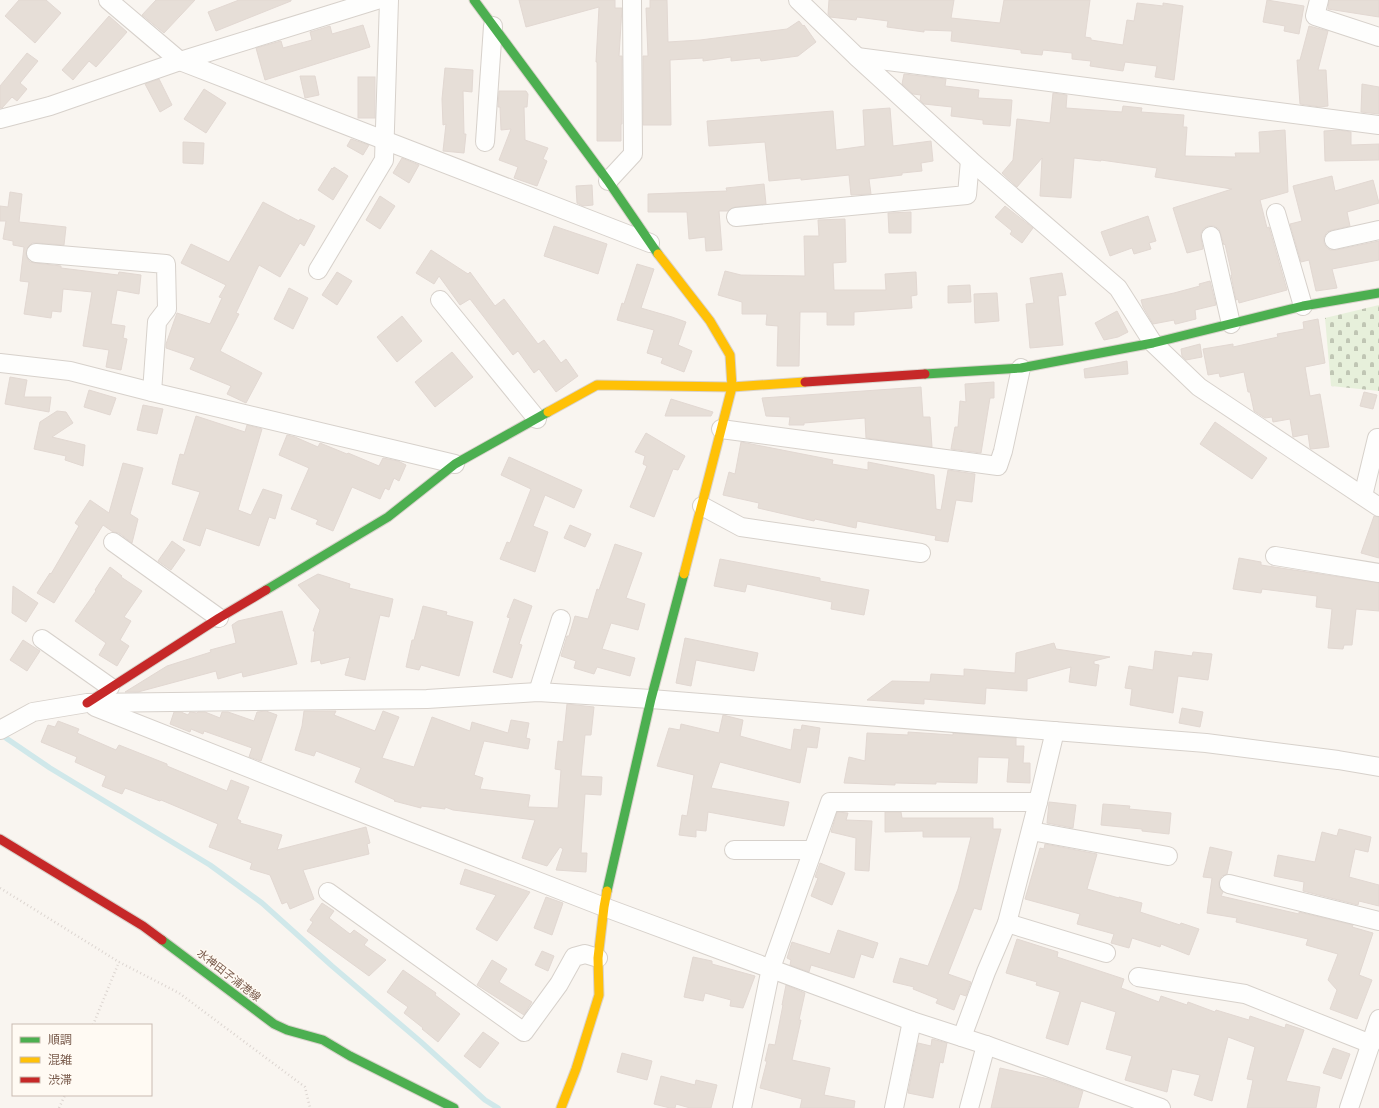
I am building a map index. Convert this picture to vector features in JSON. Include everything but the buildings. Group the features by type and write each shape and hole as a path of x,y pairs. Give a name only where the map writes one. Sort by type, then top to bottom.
{"street":[{"path":"108,0 180,61 650,243"},
{"path":"0,119 50,106 180,61 377,0"},
{"path":"318,270 384,160 389,0"},
{"path":"474,0 608,181 650,243 710,321 730,355 732,386 651,699 604,907 598,958 599,995 576,1069 561,1108"},
{"path":"608,181 633,154 632,0"},
{"path":"798,0 857,57 970,160 1118,288 1153,343 1199,387 1379,507"},
{"path":"1319,0 1316,16 1379,37"},
{"path":"485,142 494,26"},
{"path":"857,57 1379,125"},
{"path":"736,217 967,195 970,160"},
{"path":"1276,213 1303,306"},
{"path":"1334,240 1379,230"},
{"path":"1211,236 1231,324"},
{"path":"36,253 166,264 167,310 157,322 152,392"},
{"path":"87,704 110,687 219,618 388,517 455,464 597,385 732,386 1021,368 1153,343 1303,306 1379,293"},
{"path":"440,300 537,419"},
{"path":"0,363 70,371 455,464"},
{"path":"721,429 998,466 1003,451 1021,368"},
{"path":"1363,496 1377,438 1379,438"},
{"path":"702,506 741,527 921,553"},
{"path":"113,542 219,618"},
{"path":"1275,556 1379,573"},
{"path":"538,692 561,619"},
{"path":"42,639 110,687"},
{"path":"0,730 32,712 87,704 427,699 538,692 651,699 1206,743 1338,760 1379,767"},
{"path":"87,704 604,907 912,1020 1161,1108"},
{"path":"962,1037 986,972 1007,923 1055,731"},
{"path":"742,1108 771,968 830,802 1038,802"},
{"path":"1031,831 1168,856"},
{"name":"水神田子浦港線","path":"0,839 144,926 274,1024 287,1030 323,1040 350,1056 454,1108"},
{"path":"734,850 813,850"},
{"path":"1229,884 1379,921"},
{"path":"328,892 524,1032 559,984 574,957 584,954 598,958"},
{"path":"1007,923 1106,953"},
{"path":"1138,977 1245,994 1376,1032 1349,1108"},
{"path":"894,1108 912,1020"},
{"path":"969,1108 986,1045"}],"path":[{"path":"0,888 119,962 179,993 305,1087 310,1108"},
{"path":"93,1024 119,962"},
{"path":"59,1108 64,1096"}],"green space":[{"path":"1379,305 1379,391 1331,386 1325,318"}],"waterway":[{"path":"0,734 50,768 210,865 262,903 485,1100 498,1108"}],"traffic: fast":[{"path":"474,0 608,181 658,254"},
{"path":"925,374 1021,368 1153,343 1303,306 1379,293"},
{"path":"266,590 388,517 455,464 548,412"},
{"path":"607,891 651,699 684,574"},
{"path":"162,940 274,1024 287,1030 323,1040 350,1056 454,1108"}],"traffic: slow":[{"path":"658,254 710,321 730,355 732,387 684,574"},
{"path":"548,412 597,385 732,387 805,382"},
{"path":"561,1108 576,1069 599,995 598,958 607,891"}],"traffic: jam":[{"path":"805,382 925,374"},
{"path":"87,703 219,618 266,590"},
{"path":"0,839 143,926 162,940"}]}
